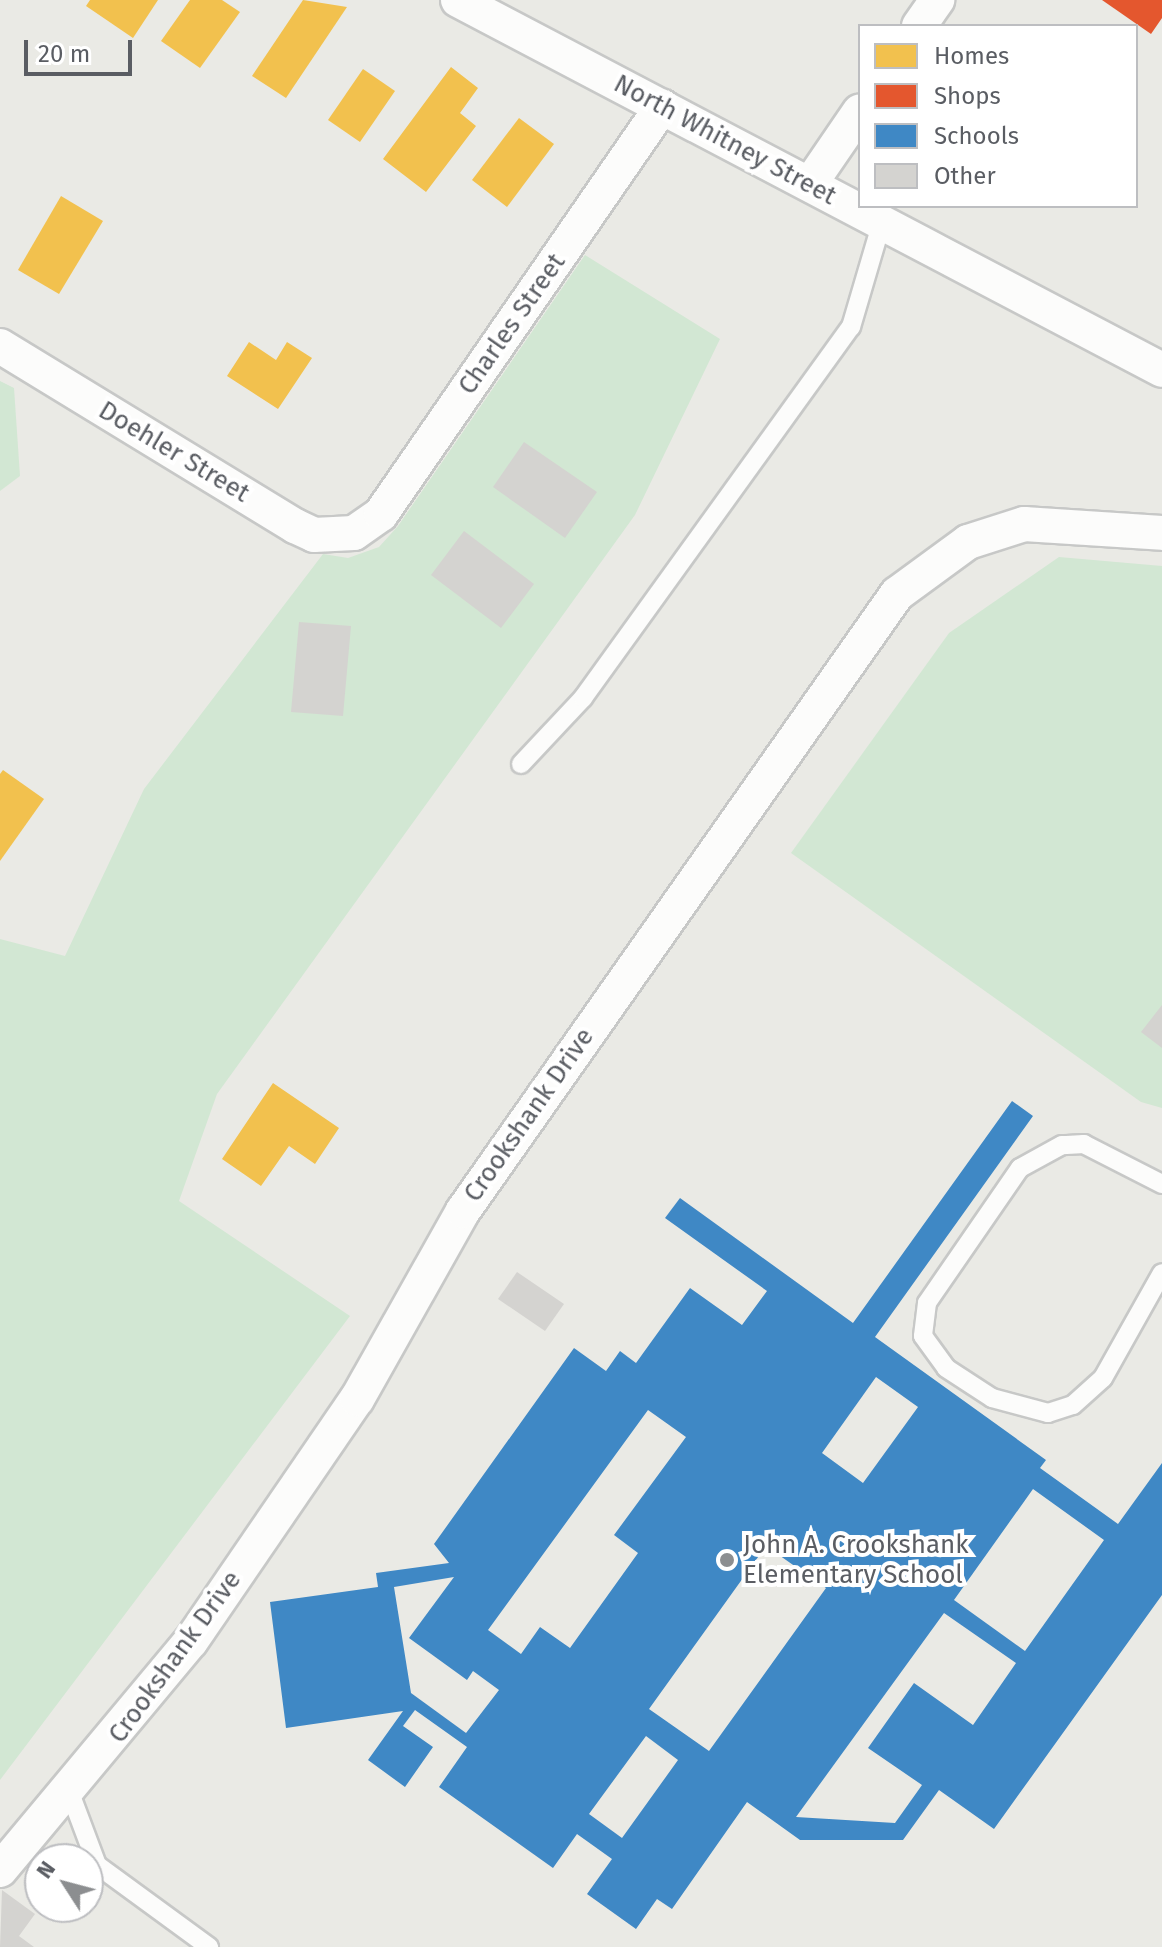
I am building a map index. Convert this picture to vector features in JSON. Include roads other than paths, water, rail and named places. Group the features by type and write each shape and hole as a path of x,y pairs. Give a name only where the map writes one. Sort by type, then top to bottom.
{"street":[{"name":"North Whitney Street","path":"458,0 1162,370"},
{"path":"920,24 937,0"},
{"name":"Charles Street","path":"354,533 381,514 662,106"},
{"path":"810,184 858,114"},
{"name":"Doehler Street","path":"0,346 295,526 314,535 354,533"},
{"name":"Crookshank Drive","path":"0,1870 70,1793 200,1628 357,1399 463,1211 897,594 955,549 1024,524 1162,533"}],"lane":[{"path":"521,764 583,698 851,327 882,222"},
{"path":"1162,1184 1084,1144 1062,1145 1020,1168 927,1303 923,1336 946,1368 992,1398 1048,1413 1073,1405 1103,1378 1162,1273"},
{"path":"70,1793 97,1865 209,1947"}],"place":[{"name":"John A. Crookshank Elementary School","path":"727,1560"}]}
